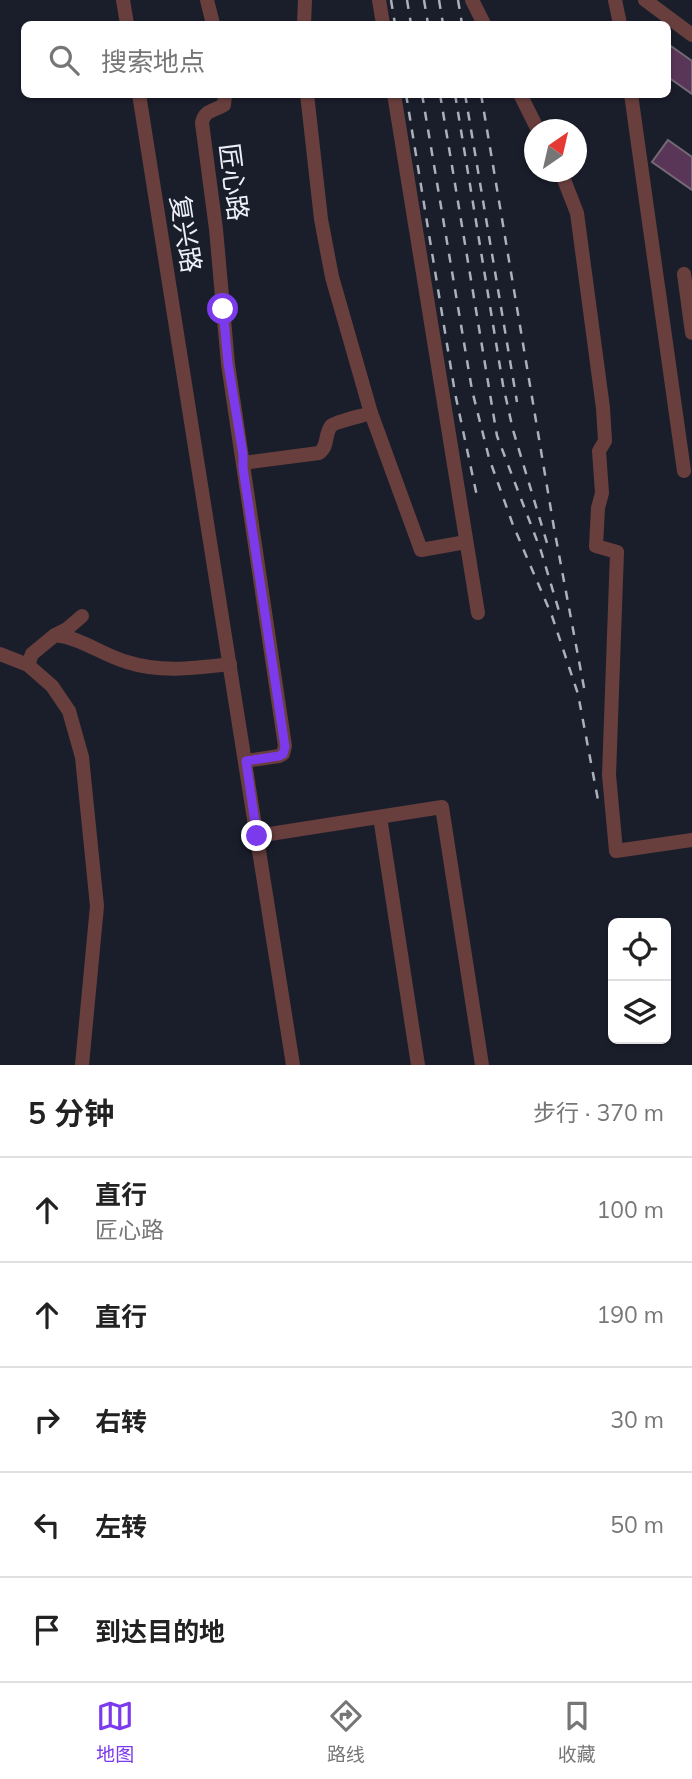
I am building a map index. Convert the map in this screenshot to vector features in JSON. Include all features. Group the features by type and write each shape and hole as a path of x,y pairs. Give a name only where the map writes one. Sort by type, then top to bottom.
{"street":[{"path":"123,0 126,21"},
{"path":"207,0 212,21"},
{"path":"304,21 305,0"},
{"path":"379,0 382,21"},
{"path":"472,0 482,21"},
{"path":"615,0 619,21"},
{"path":"645,0 692,36"},
{"name":"复兴路","path":"140,98 293,1065"},
{"name":"匠心路","path":"225,98 224,105 207,112 202,123 214,206 228,363 243,459"},
{"path":"307,98 321,219 332,276 371,413 421,550 466,542"},
{"path":"395,98 478,613"},
{"path":"522,98 532,119"},
{"path":"632,98 689,476"},
{"path":"565,182 577,214 603,408 605,441 599,451 602,493 598,508 596,546 617,552 610,775 616,850 692,840"},
{"path":"658,278 688,274 692,328"},
{"path":"245,758 279,756 283,754 285,747 243,459 320,453 325,449 329,430 334,424 371,413"},
{"path":"29,665 32,654 82,616"},
{"path":"55,635 72,637 124,661 145,667 195,668 230,664"},
{"path":"0,654 29,665 52,686 69,711 82,757 97,905 82,1065"},
{"path":"257,836 442,807 482,1065"},
{"path":"380,817 418,1065"}],"building":[{"path":"671,46 692,61 692,94 671,79"},
{"path":"668,140 692,157 692,190 652,162"}],"railway":[{"path":"391,0 394,21"},
{"path":"407,0 410,21"},
{"path":"424,0 428,21"},
{"path":"439,0 442,21"},
{"path":"458,0 462,21"},
{"path":"407,98 455,393 478,501"},
{"path":"423,98 472,390 489,458 513,525 552,616 578,694 598,800"},
{"path":"441,98 497,436 541,551 559,611"},
{"path":"456,98 503,385 513,430 547,543"},
{"path":"466,98 517,402"},
{"path":"482,98 554,528 585,693"}],"route":[{"path":"223,309 228,363 285,747 285,751 279,756 246,761 257,836"}]}
